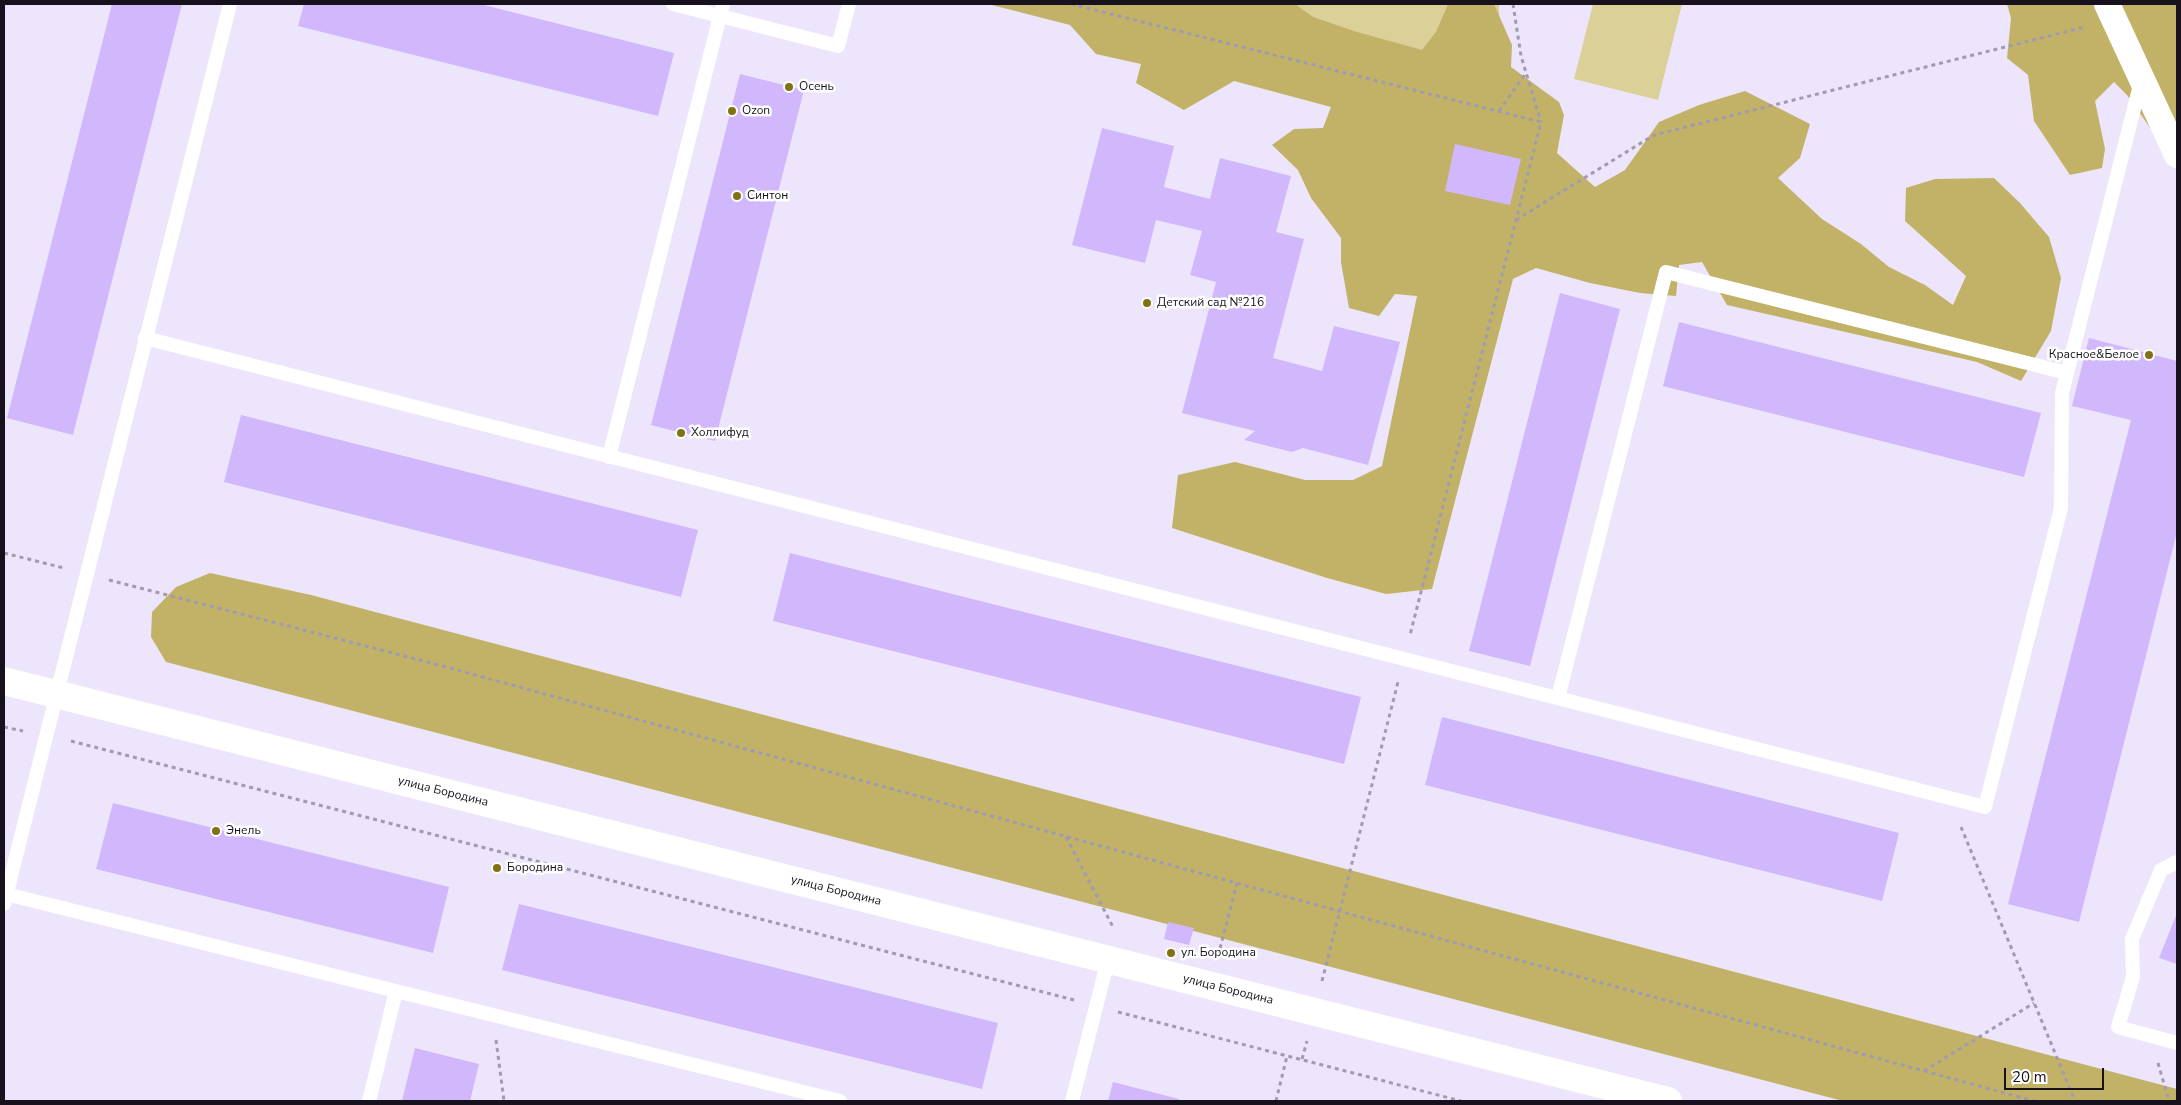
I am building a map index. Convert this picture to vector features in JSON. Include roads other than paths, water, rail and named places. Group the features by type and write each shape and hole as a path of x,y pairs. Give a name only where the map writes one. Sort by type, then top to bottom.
{"street":[{"path":"2111,12 2177,155"},
{"name":"улица Бородина","path":"4,681 1668,1101"}],"lane":[{"path":"230,4 5,899 396,991 840,1101"},
{"path":"673,4 722,10 838,46 849,4"},
{"path":"609,457 722,10"},
{"path":"145,338 1985,807 2061,508 2062,393 2141,80"},
{"path":"1558,698 1666,272 2067,373"},
{"path":"2177,862 2161,870 2132,939 2133,977 2118,1027 2177,1043"},
{"path":"1072,1101 1108,960"},
{"path":"369,1101 396,991"}],"place":[{"name":"Осень","path":"789,87"},
{"name":"Ozon","path":"732,111"},
{"name":"Синтон","path":"737,196"},
{"name":"Детский сад №216","path":"1147,303"},
{"name":"Красное&Белое","path":"2149,355"},
{"name":"Холлифуд","path":"681,433"},
{"name":"Энель","path":"216,831"},
{"name":"Бородина","path":"497,868"},
{"name":"ул. Бородина","path":"1171,953"}]}
